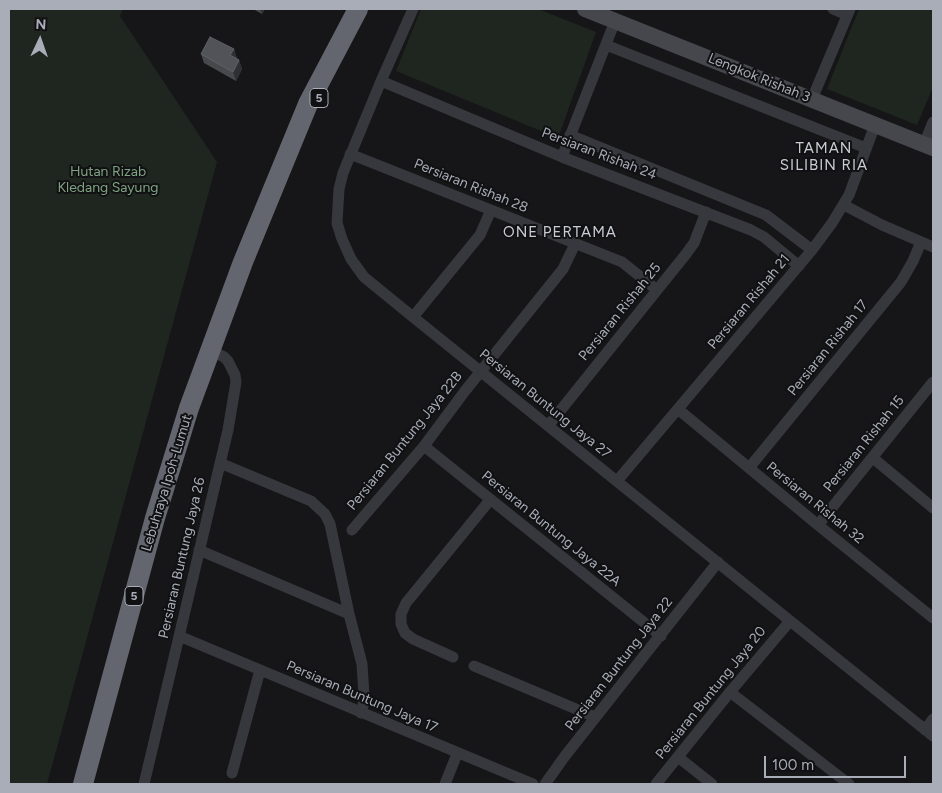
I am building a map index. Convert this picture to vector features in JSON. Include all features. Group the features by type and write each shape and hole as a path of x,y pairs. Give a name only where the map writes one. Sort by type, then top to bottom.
{"highway":[{"name":"Lebuhraya Ipoh-Lumut","path":"83,784 155,518 188,408 242,262 308,104 358,9"},
{"name":"Lebuhraya Ipoh-Lumut","path":"273,189 366,9"}],"street":[{"name":"Persiaran Buntung Jaya 27","path":"413,9 350,154 339,189 337,223 351,259 364,277 929,733"},
{"name":"Lengkok Rishah 3","path":"585,9 929,146"},
{"path":"812,100 848,12 833,9"},
{"path":"562,157 615,21"},
{"name":"Lengkok Rishah 3","path":"606,44 866,148"},
{"name":"Persiaran Rishah 24","path":"381,81 562,157 751,230 764,237 799,266"},
{"path":"929,146 933,122"},
{"name":"Persiaran Rishah 21","path":"617,481 679,410 812,250 844,205 875,125"},
{"path":"570,135 766,215 812,250"},
{"name":"Persiaran Rishah 28","path":"350,154 622,262 657,290"},
{"path":"844,205 882,225 933,247"},
{"path":"413,317 480,235 491,210"},
{"name":"Persiaran Rishah 25","path":"548,426 694,242 706,212"},
{"name":"Persiaran Rishah 17","path":"749,468 901,282 921,242"},
{"name":"Persiaran Buntung Jaya 22B","path":"352,530 424,446 465,391 563,269 575,244"},
{"name":"Persiaran Buntung Jaya 26","path":"144,784 228,430 236,382 235,375 228,361 210,350"},
{"name":"Persiaran Rishah 15","path":"818,526 931,389"},
{"name":"Persiaran Rishah 32","path":"679,410 818,526 933,618"},
{"name":"Persiaran Buntung Jaya 22A","path":"424,446 660,636"},
{"path":"873,458 933,508"},
{"path":"220,463 311,501 325,514 330,524 349,614 362,664 364,695 361,713"},
{"path":"453,656 413,639 405,633 401,624 401,614 406,603 490,500"},
{"path":"199,550 349,614"},
{"name":"Persiaran Buntung Jaya 22","path":"545,784 595,717 718,562"},
{"name":"Persiaran Buntung Jaya 20","path":"656,784 790,620"},
{"name":"Persiaran Buntung Jaya 17","path":"179,636 457,754 533,784"},
{"path":"474,666 595,717"},
{"path":"232,773 260,670"},
{"path":"730,692 849,784"},
{"path":"929,733 933,719"},
{"path":"445,784 457,754"},
{"path":"678,757 712,784"}],"green space":[{"name":"Hutan Rizab Kledang Sayung","path":"9,9 123,9 120,16 217,162 47,784 9,784"},
{"path":"421,9 538,9 596,32 558,138 396,71"},
{"path":"859,9 933,9 933,87 917,125 827,89"}],"building":[{"path":"210,37 234,49 230,55 239,60 233,72 201,54"}],"district":[{"name":"TAMAN SILIBIN RIA","path":"824,158"},
{"name":"ONE PERTAMA","path":"560,233"}]}
